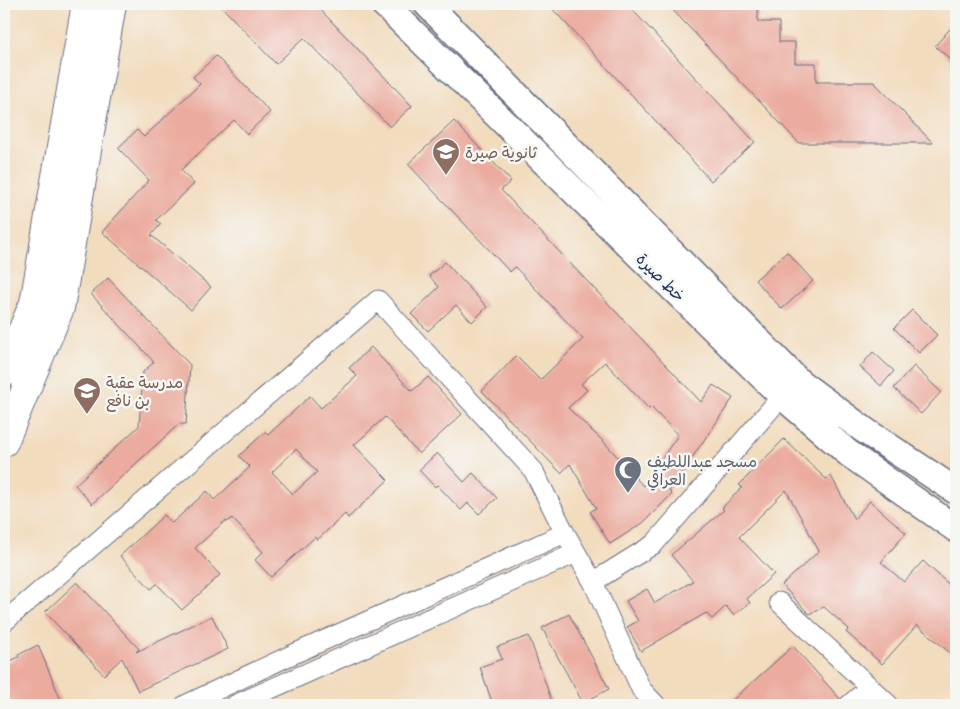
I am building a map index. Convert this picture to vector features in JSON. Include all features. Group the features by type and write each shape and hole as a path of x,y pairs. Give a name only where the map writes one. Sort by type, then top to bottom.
{"main road":[{"path":"4,373 34,303 86,4"},
{"path":"4,442 60,308 112,4"}],"street":[{"name":"خط صيرة","path":"386,4 790,389 864,430 956,491"},
{"name":"خط صيرة","path":"427,4 848,453 956,529"},
{"path":"4,622 378,300 533,470 565,533 594,582 641,689 656,705"},
{"path":"594,582 654,544 790,389"},
{"path":"185,705 289,656 565,533"},
{"path":"235,705 576,553"},
{"path":"779,602 889,705"},
{"path":"849,705 870,686"}],"building":[{"path":"219,4 315,4 412,106 390,127 304,38 276,64"},
{"path":"548,4 627,4 755,142 711,181"},
{"path":"667,4 758,4 758,22 779,22 779,42 795,42 795,63 816,63 816,82 874,82 933,143 799,143"},
{"path":"956,22 956,64 935,46"},
{"path":"216,56 270,112 247,134 234,120 181,170 194,184 156,220 161,224 151,235 211,287 191,310 102,232 149,180 118,148 137,130 144,137 200,84 193,77"},
{"path":"454,121 511,181 501,190 701,402 713,385 733,398 669,491 672,494 643,523 610,544 590,512 596,508 570,464 561,473 482,391 516,356 540,380 583,339 515,267 510,272 408,164","holes":["605,362 649,409 651,407 678,435 643,486 605,443 568,408 587,390 581,384"]},
{"path":"787,252 813,281 782,309 755,280"},
{"path":"445,262 487,307 472,322 456,305 428,331 411,314 439,287 429,276"},
{"path":"108,278 190,365 186,424 179,424 92,504 75,485 139,426 143,372 154,362 91,294"},
{"path":"912,310 937,335 919,353 894,328"},
{"path":"371,347 412,391 428,377 462,414 419,454 385,417 354,445 388,480 348,518 345,514 317,540 315,537 271,577 255,560 263,552 232,518 227,522 225,521 195,548 220,575 182,610 157,584 151,589 120,556 164,515 172,523 207,491 214,500 250,467 239,456 265,432 268,435 310,396 321,408 357,376 349,368","holes":["296,449 317,472 293,494 272,472"]},
{"path":"873,352 894,371 881,386 860,367"},
{"path":"914,366 941,392 921,414 894,388"},
{"path":"784,439 826,479 831,476 854,519 870,501 906,533 881,562 904,582 923,561 956,591 956,658 917,625 882,664 846,632 849,629 824,607 809,614 782,585 819,551 786,490 739,537 774,574 747,599 750,603 733,615 726,606 712,619 706,613 641,651 627,627 638,621 626,601 647,589 655,603 693,581 671,555 724,510 722,508 742,487 739,485"},
{"path":"437,453 464,482 473,473 497,498 479,514 468,503 461,510 437,485 435,487 419,470"},
{"path":"77,582 139,649 136,652 212,616 228,649 138,691 122,658 104,675 45,612"},
{"path":"569,614 609,689 583,703 542,628"},
{"path":"529,636 553,705 493,705 480,667 502,659 497,647"},
{"path":"38,645 63,705 4,705 4,664"},
{"path":"793,646 840,699 838,705 727,705"}],"place":[{"name":"ثانوية صيرة","path":"446,176"},
{"name":"مدرسة عقبة بن نافع","path":"87,415"},
{"name":"مسجد عبداللطيف العراقي","path":"628,494"}]}
